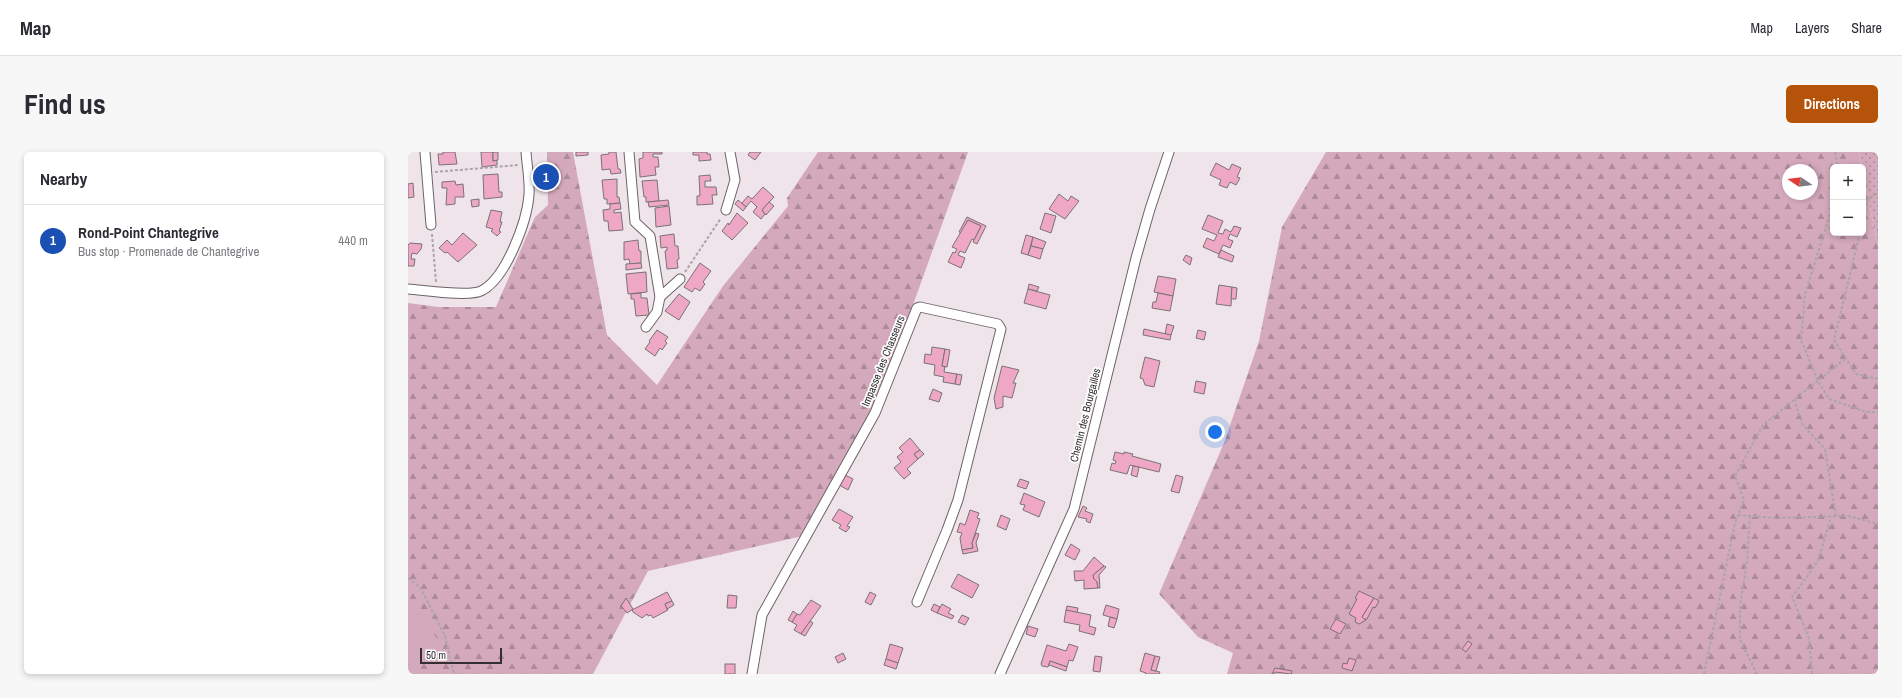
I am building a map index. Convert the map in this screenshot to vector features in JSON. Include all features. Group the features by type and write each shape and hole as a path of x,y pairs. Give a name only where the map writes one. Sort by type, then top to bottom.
{"street":[{"path":"425,152 431,225"},
{"path":"408,289 474,292 480,291 494,281 510,255 526,218 529,194 526,152"},
{"path":"629,152 635,222 650,236 660,297 657,312 646,327"},
{"path":"726,210 735,180 730,152"},
{"name":"Chemin des Bourgailles","path":"1000,674 1074,509 1136,258 1169,152"},
{"path":"660,297 680,280"},
{"name":"Impasse des Chasseurs","path":"752,674 762,615 875,413 916,308 920,307 998,324 1002,329 958,500 948,530 917,602"}],"path":[{"path":"1835,152 1837,164"},
{"path":"426,170 435,172 527,164"},
{"path":"1866,207 1868,199 1878,193"},
{"path":"680,280 726,210"},
{"path":"1830,215 1806,294 1801,340 1818,380 1829,399 1866,412 1878,412"},
{"path":"431,225 436,291"},
{"path":"1859,236 1834,340 1856,374 1878,379"},
{"path":"1704,674 1738,515 1744,500 1735,476 1763,425 1846,358"},
{"path":"1794,400 1802,424 1825,449 1836,517"},
{"path":"1738,515 1775,518 1848,516 1878,524"},
{"path":"1750,516 1747,562 1740,606 1740,640 1757,674"},
{"path":"1812,674 1809,638 1792,597 1818,561 1831,517"},
{"path":"408,578 420,587 445,636 454,674"}],"green space":[{"path":"547,152 573,152 607,335 657,385 723,286 788,206 787,198 818,152 968,152 886,380 807,535 648,571 593,674 408,674 408,303 438,307 496,307 535,217 548,205"},
{"path":"1326,152 1859,152 1861,164 1830,164 1830,236 1866,236 1866,188 1878,247 1878,674 1227,674 1233,653 1198,637 1159,594 1224,443 1259,341 1282,227"},
{"path":"1859,152 1878,152 1878,247 1866,187 1866,164 1861,164"},
{"path":"408,602 442,644 415,666 408,657"}],"building":[{"path":"443,152 455,152 457,164 439,165 438,154 443,154"},
{"path":"481,152 493,152 493,161 497,160 497,165 482,167"},
{"path":"493,152 498,152 498,160 493,161"},
{"path":"576,152 588,152 588,155 576,156"},
{"path":"609,152 616,152 618,169 620,169 621,173 611,174 610,169 602,170 601,155 609,154"},
{"path":"643,152 662,152 662,154 653,154 653,157 658,157 659,167 655,167 656,175 640,177 639,159 643,158"},
{"path":"693,152 707,152 707,154 710,154 711,160 699,161 699,155 693,155"},
{"path":"750,152 761,152 755,160 748,155"},
{"path":"1216,163 1229,170 1232,164 1241,168 1237,177 1240,178 1236,185 1230,182 1227,188 1219,185 1221,180 1210,175"},
{"path":"498,174 499,192 502,192 502,197 484,199 483,175"},
{"path":"710,175 711,181 705,181 705,187 716,187 717,195 712,195 713,204 697,205 697,196 700,196 699,176"},
{"path":"617,179 617,197 619,197 620,203 607,204 607,199 604,199 602,180"},
{"path":"657,180 659,201 646,202 642,181"},
{"path":"455,181 456,185 463,184 464,197 455,197 455,204 446,205 447,188 442,188 442,182"},
{"path":"413,183 414,197 408,198 408,184"},
{"path":"763,187 774,197 762,210 765,214 761,219 753,212 757,207 751,201 746,207 742,203 748,196 752,199"},
{"path":"1059,194 1068,201 1071,196 1079,201 1065,219 1049,209"},
{"path":"479,199 479,206 472,207 471,200"},
{"path":"668,200 669,205 649,207 648,202"},
{"path":"738,200 746,207 743,211 735,204"},
{"path":"769,202 774,206 766,215 762,210"},
{"path":"620,203 621,209 614,210 614,213 621,212 623,230 609,231 608,221 604,221 603,210 610,209 610,204"},
{"path":"669,206 671,225 656,227 655,208"},
{"path":"491,210 502,212 500,222 502,222 499,231 501,232 497,236 491,231 493,229 486,227"},
{"path":"737,213 748,223 732,240 722,231 728,223 729,225"},
{"path":"1045,213 1056,216 1051,233 1040,229"},
{"path":"1208,215 1223,221 1218,233 1223,234 1225,229 1231,232 1234,226 1241,228 1237,237 1230,234 1228,239 1233,241 1230,248 1223,245 1219,254 1203,247 1207,238 1214,241 1217,235 1202,229"},
{"path":"967,217 986,226 977,244 973,242 981,226 968,220 962,233 959,232"},
{"path":"968,220 981,226 965,253 960,251 958,255 965,258 961,268 948,262 953,252 955,253 957,249 952,247"},
{"path":"463,233 477,245 458,262 447,252 445,253 439,248 447,240 452,245"},
{"path":"674,234 675,246 678,246 678,268 667,269 665,251 667,250 667,247 661,248 660,236"},
{"path":"1026,235 1033,237 1028,255 1021,253"},
{"path":"1033,237 1046,242 1043,249 1031,246"},
{"path":"638,240 639,251 641,251 641,263 630,264 629,259 624,260 624,242"},
{"path":"410,243 422,244 421,249 417,254 412,253 411,259 415,259 414,266 408,266 408,245"},
{"path":"1031,246 1043,249 1040,259 1028,255"},
{"path":"1221,250 1234,256 1232,262 1218,257"},
{"path":"1186,255 1192,258 1190,265 1183,260"},
{"path":"641,263 642,268 626,270 626,264"},
{"path":"700,263 711,271 703,282 705,284 700,291 695,288 692,292 684,287"},
{"path":"646,272 647,292 628,294 626,274"},
{"path":"1158,276 1176,279 1173,296 1154,292"},
{"path":"1029,284 1039,287 1037,291 1028,289"},
{"path":"1219,285 1232,287 1231,306 1216,304"},
{"path":"1232,287 1237,288 1236,299 1231,299"},
{"path":"1028,289 1050,295 1046,309 1024,303"},
{"path":"641,293 641,298 647,298 649,315 636,316 634,299 631,299 631,294"},
{"path":"1158,293 1173,296 1170,311 1152,308 1153,302 1156,302"},
{"path":"679,294 690,302 679,320 665,311"},
{"path":"1167,324 1174,326 1171,335 1165,334"},
{"path":"1144,329 1171,335 1170,340 1143,335"},
{"path":"657,330 668,337 665,341 667,343 662,350 660,348 655,356 645,349"},
{"path":"1198,330 1206,332 1204,340 1196,338"},
{"path":"932,347 945,349 942,366 945,366 944,372 957,374 955,384 943,382 944,377 934,375 935,365 924,363 925,354 931,355"},
{"path":"945,349 950,350 947,367 942,366"},
{"path":"1145,357 1160,361 1154,387 1145,385 1143,379 1140,378"},
{"path":"1002,366 1019,370 1013,383 1016,383 1012,398 1003,396 1003,407 996,409 994,398"},
{"path":"957,374 962,375 960,385 955,384"},
{"path":"1196,381 1206,383 1204,394 1194,392"},
{"path":"933,389 942,393 939,402 929,399"},
{"path":"910,438 920,450 914,454 918,459 907,469 911,473 904,479 894,468 901,462 897,457 903,452 899,448"},
{"path":"920,450 924,454 918,459 914,454"},
{"path":"1115,452 1133,454 1132,456 1161,464 1159,472 1130,465 1127,474 1110,470 1112,463 1115,464 1116,461 1113,460"},
{"path":"1133,466 1139,467 1137,477 1131,475"},
{"path":"845,475 853,479 848,490 839,485"},
{"path":"1176,475 1183,477 1179,493 1171,491"},
{"path":"1020,479 1029,482 1026,489 1017,486"},
{"path":"1024,493 1045,502 1039,517 1023,510 1025,505 1020,504"},
{"path":"1083,506 1087,508 1085,511 1093,514 1090,523 1086,521 1087,519 1078,517"},
{"path":"839,509 853,517 847,526 850,527 846,532 839,528 841,525 832,520"},
{"path":"970,510 979,513 977,518 980,519 972,543 973,548 962,550 960,538 962,533 957,532 960,523 965,525"},
{"path":"1001,515 1010,519 1006,530 997,526"},
{"path":"976,533 979,534 976,543 978,551 963,554 962,550 973,548 972,543"},
{"path":"1071,544 1080,550 1075,560 1065,555"},
{"path":"1094,557 1104,566 1093,575 1097,582 1098,588 1084,589 1084,580 1075,581 1074,571 1083,571"},
{"path":"1104,566 1106,567 1099,575 1100,588 1098,588 1097,582 1093,575"},
{"path":"958,574 979,585 972,598 951,587"},
{"path":"1359,591 1374,598 1362,617 1366,620 1359,624 1355,622 1356,618 1349,614 1357,599 1355,598"},
{"path":"667,592 672,601 665,604 668,610 653,618 651,615 648,616 647,614 642,618 633,612 632,610"},
{"path":"870,592 876,595 871,605 865,602"},
{"path":"728,595 737,596 736,608 727,608"},
{"path":"626,598 633,609 627,613 621,606"},
{"path":"1374,598 1379,601 1375,608 1373,607 1367,619 1364,619 1362,617"},
{"path":"811,600 821,606 801,634 794,630 797,625 792,622 797,614 800,615"},
{"path":"672,601 674,605 667,609 665,604"},
{"path":"934,604 940,607 937,613 931,610"},
{"path":"942,604 951,609 948,613 954,616 952,619 937,613"},
{"path":"1106,605 1119,609 1117,619 1103,615"},
{"path":"1067,606 1078,608 1077,613 1066,610"},
{"path":"1066,610 1091,615 1089,626 1096,628 1094,635 1079,631 1080,625 1064,622"},
{"path":"793,611 797,614 792,622 788,620"},
{"path":"962,615 969,618 965,625 958,622"},
{"path":"1110,617 1117,619 1114,628 1108,626"},
{"path":"1336,619 1346,624 1340,634 1330,629"},
{"path":"810,621 813,623 805,636 801,634"},
{"path":"1028,626 1038,629 1035,637 1026,634"},
{"path":"1468,641 1472,644 1466,652 1462,649"},
{"path":"890,644 903,648 898,663 886,659"},
{"path":"1069,644 1078,647 1073,661 1069,660 1067,667 1050,661 1048,667 1042,666 1041,664 1047,645 1066,651"},
{"path":"843,653 846,659 838,663 835,657"},
{"path":"1145,653 1155,656 1151,670 1160,672 1159,674 1145,674 1146,673 1140,671"},
{"path":"1095,656 1102,657 1100,672 1093,671"},
{"path":"1155,656 1160,657 1156,671 1151,670"},
{"path":"1349,658 1356,660 1352,671 1342,668 1343,663 1347,664"},
{"path":"886,659 898,663 896,669 884,665"},
{"path":"1050,661 1067,667 1066,671 1049,665"},
{"path":"725,664 735,664 735,674 725,674"},
{"path":"1275,668 1292,671 1291,674 1276,672 1272,674"}],"place":[{"name":"Rond-Point Chantegrive","path":"546,177"}]}
